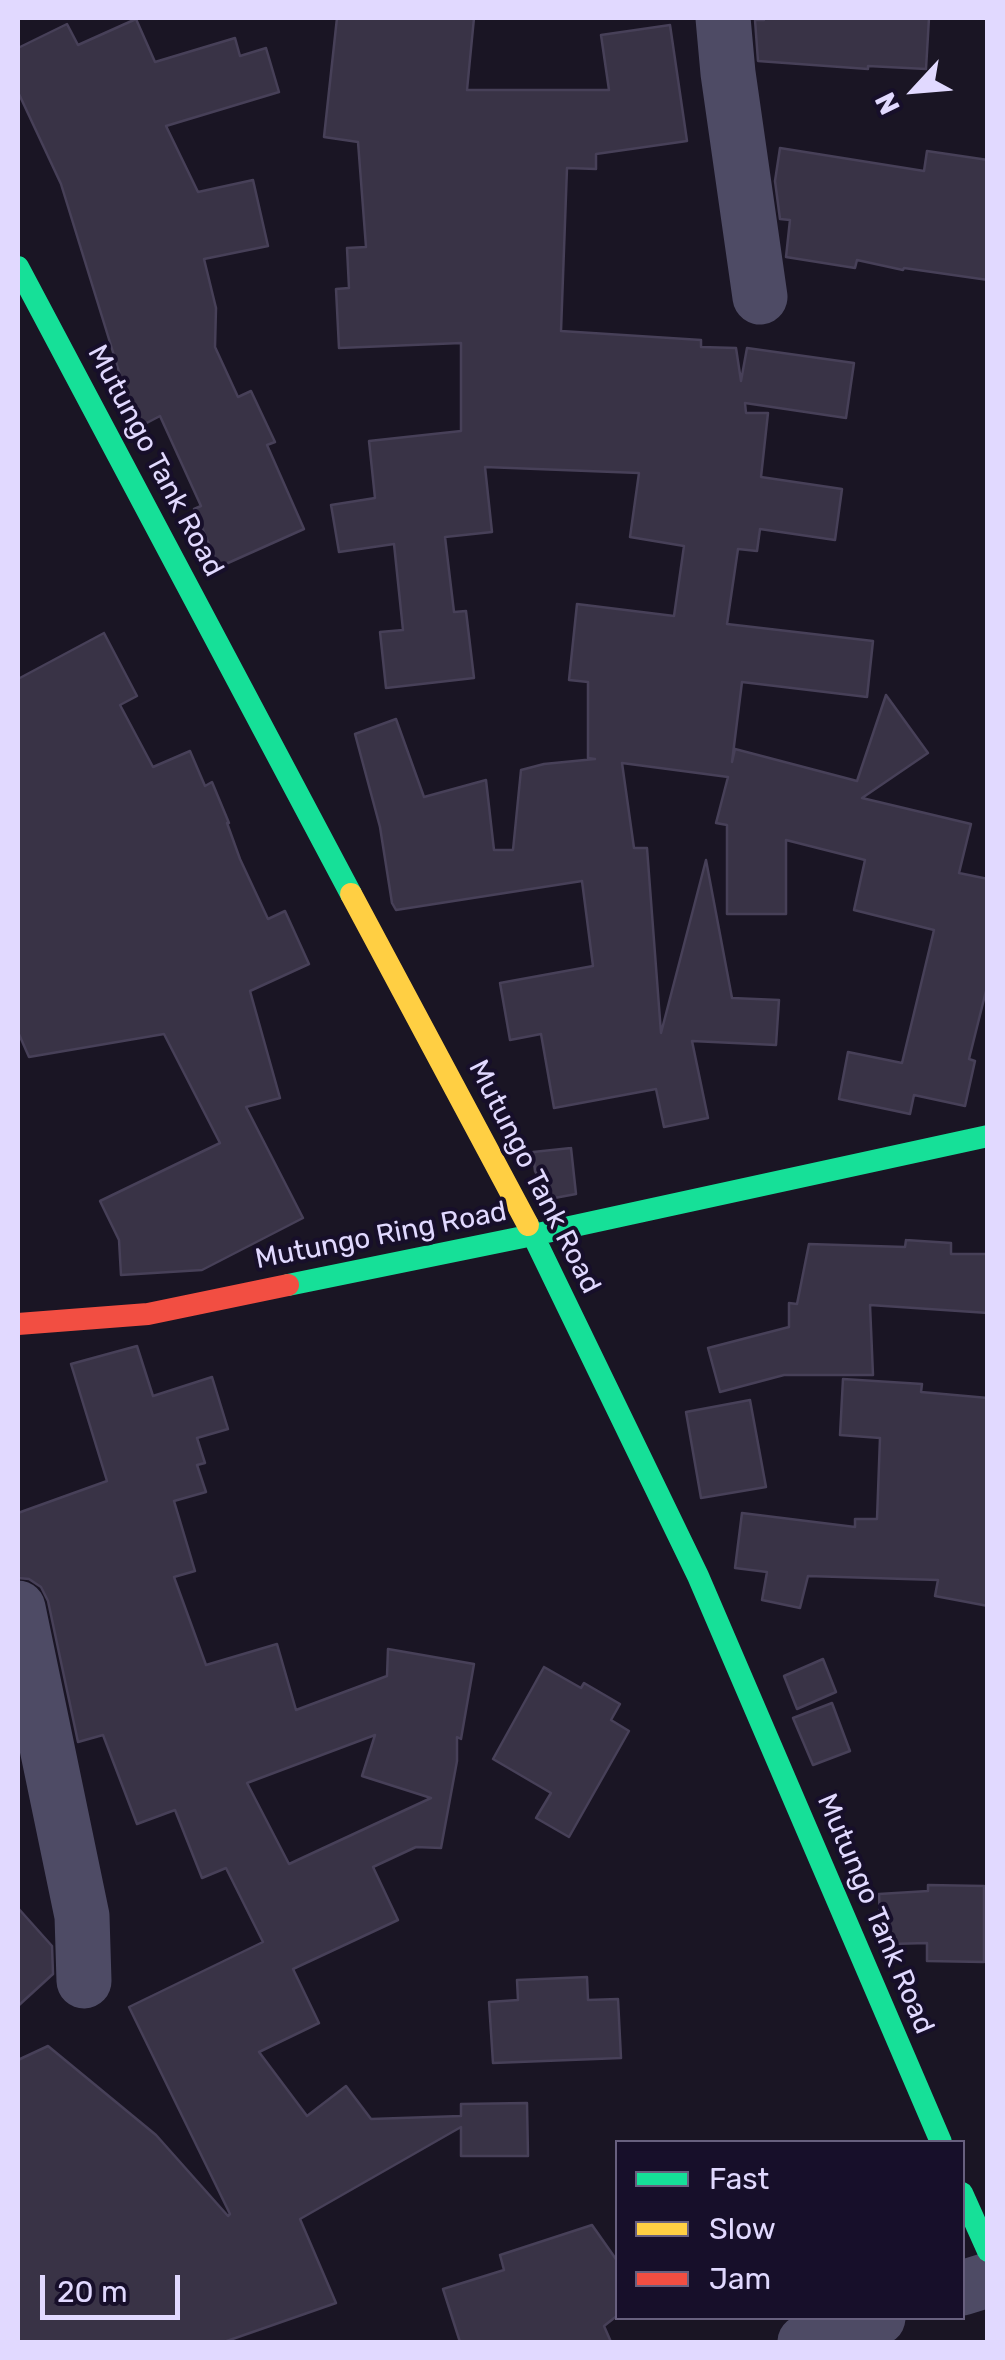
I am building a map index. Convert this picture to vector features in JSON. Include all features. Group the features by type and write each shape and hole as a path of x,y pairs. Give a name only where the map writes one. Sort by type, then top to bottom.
{"street":[{"path":"724,18 728,73 760,297"},
{"name":"Mutungo Tank Road","path":"18,267 533,1236 698,1576 940,2140"},
{"name":"Mutungo Ring Road","path":"18,1324 148,1314 533,1236 988,1136"},
{"path":"18,1608 82,1916 84,1981"},
{"path":"965,2200 988,2251"},
{"path":"805,2342 872,2320"}],"building":[{"path":"337,18 474,18 467,90 609,90 601,35 670,25 687,141 596,154 596,169 567,168 561,331 701,340 701,347 736,348 741,381 747,348 854,363 846,418 745,403 746,413 768,413 761,477 842,489 835,540 760,529 757,551 738,549 727,624 873,641 867,697 742,682 732,762 735,749 857,781 886,695 928,753 862,798 971,824 959,873 988,879 988,983 969,1059 975,1061 965,1106 914,1095 910,1114 839,1099 848,1052 902,1063 934,930 854,910 865,860 786,840 786,914 727,914 727,825 716,823 728,777 622,763 634,848 647,848 661,1033 706,860 732,998 779,1000 776,1045 692,1041 708,1118 664,1127 656,1089 554,1108 541,1034 510,1040 500,983 593,966 582,881 396,910 380,827 355,734 396,719 424,797 486,780 494,850 513,850 521,770 595,759 588,758 588,682 569,680 577,604 674,616 684,546 630,537 639,473 485,467 492,532 445,537 454,612 466,611 474,678 386,688 380,632 403,630 394,544 339,552 331,505 375,498 369,441 461,431 461,343 339,348 336,289 349,288 347,248 366,247 358,142 324,137"},
{"path":"929,18 926,69 758,61 755,20"},
{"path":"136,19 155,62 235,38 240,56 266,48 279,92 166,126 198,192 253,180 268,246 204,259 216,308 215,347 238,397 251,391 275,442 267,445 304,529 219,567 194,509 201,506 160,416 139,427 114,381 121,378 61,184 18,92 18,48 67,24 78,45"},
{"path":"780,148 924,171 927,151 988,160 988,280 857,260 855,268 786,257 790,220 780,219 775,181"},
{"path":"104,633 137,696 120,705 153,767 190,751 205,786 212,782 240,859 268,919 285,911 309,964 250,991 280,1098 246,1107 303,1218 202,1270 121,1275 119,1240 100,1201 220,1143 164,1034 29,1057 18,1032 18,679"},
{"path":"571,1148 576,1194 549,1199 535,1171 533,1152"},
{"path":"906,1240 951,1243 951,1254 988,1254 988,1313 870,1305 873,1375 784,1375 720,1392 708,1348 789,1327 789,1303 797,1304 809,1244 905,1247"},
{"path":"137,1346 153,1396 212,1377 228,1429 197,1438 205,1463 197,1465 206,1492 174,1501 195,1571 174,1577 206,1665 277,1644 296,1710 387,1676 388,1649 474,1664 461,1739 457,1737 457,1761 441,1848 416,1847 373,1867 398,1920 293,1969 319,2023 259,2052 307,2116 346,2086 371,2119 461,2116 461,2104 527,2103 528,2156 461,2156 461,2127 300,2219 336,2303 224,2342 18,2342 18,2060 48,2046 156,2135 228,2216 129,2007 263,1942 226,1868 202,1878 175,1810 137,1824 103,1735 78,1742 48,1601 41,1587 29,1579 18,1578 18,1513 107,1481 71,1364","holes":["375,1735 362,1776 431,1798 289,1864 247,1783"]},
{"path":"843,1379 922,1384 921,1392 988,1398 988,1606 935,1596 938,1580 808,1576 800,1608 762,1600 767,1572 735,1568 742,1513 855,1527 855,1519 877,1519 880,1438 840,1435"},
{"path":"750,1400 766,1487 701,1498 686,1412"},
{"path":"823,1659 836,1692 797,1709 784,1676"},
{"path":"544,1667 581,1688 584,1683 620,1704 611,1720 629,1731 569,1837 536,1818 551,1793 493,1759"},
{"path":"832,1703 850,1751 813,1765 793,1718"},
{"path":"928,1885 984,1886 984,1962 927,1961 927,1943 890,1944 880,1922 879,1894 928,1891"},
{"path":"18,1908 52,1946 53,1974 18,2006"},
{"path":"587,1977 588,2000 618,1999 621,2058 493,2063 489,2002 518,2000 517,1980"},
{"path":"592,2225 615,2258 615,2317 604,2326 611,2342 460,2342 443,2289 504,2270 500,2255"}],"traffic: fast":[{"path":"18,267 351,894"},
{"path":"288,1285 988,1136"},
{"path":"528,1225 698,1576 940,2140"},
{"path":"965,2200 988,2251"}],"traffic: slow":[{"path":"351,894 528,1225"}],"traffic: jam":[{"path":"18,1324 148,1314 288,1285"}]}
